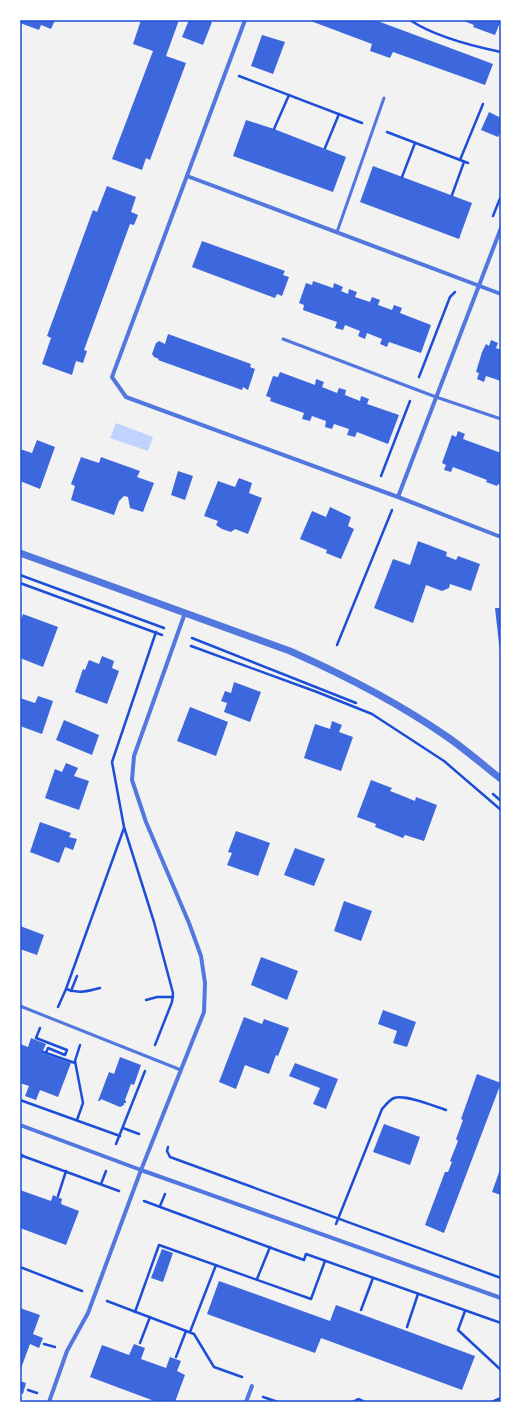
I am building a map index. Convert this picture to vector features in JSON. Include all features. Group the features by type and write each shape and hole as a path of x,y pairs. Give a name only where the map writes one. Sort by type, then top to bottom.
{"street":[{"path":"245,20 112,377 126,397 398,497 501,537"},
{"path":"187,176 501,294"},
{"path":"398,497 501,228"},
{"path":"20,553 290,652 337,672 413,715 447,737 501,779"},
{"path":"49,1402 67,1352 88,1313 141,1170 204,1012 205,983 201,956 189,923 146,822 132,780 134,756 185,613"},
{"path":"20,1125 141,1170 501,1298"},
{"path":"246,1402 252,1386"}],"lane":[{"path":"337,232 384,98"},
{"path":"283,339 436,397 501,419"},
{"path":"20,1006 181,1070"}],"path":[{"path":"410,20 440,35 460,42 501,52"},
{"path":"226,70 468,163"},
{"path":"274,130 289,95"},
{"path":"460,160 483,104"},
{"path":"325,148 338,114"},
{"path":"402,177 415,143"},
{"path":"452,195 464,162"},
{"path":"491,223 501,196"},
{"path":"376,489 450,296 467,281"},
{"path":"337,645 398,497"},
{"path":"20,576 178,632 360,704"},
{"path":"20,583 156,632 112,762 124,827 154,922 172,988 173,997 116,1144"},
{"path":"191,646 317,692 372,714 444,761 501,810"},
{"path":"489,791 501,801"},
{"path":"52,1018 66,989 124,827"},
{"path":"71,991 77,976"},
{"path":"66,989 83,992 100,988"},
{"path":"146,1000 157,997 173,997"},
{"path":"45,1015 36,1038 67,1050 65,1055 48,1048 45,1052 75,1063"},
{"path":"77,1120 82,1103 75,1058 86,1032"},
{"path":"331,1238 382,1109 387,1103 394,1098 403,1097 446,1110"},
{"path":"20,1100 120,1136"},
{"path":"123,1128 139,1134"},
{"path":"168,1145 167,1151 170,1157 501,1278"},
{"path":"20,1160 21,1155 121,1192"},
{"path":"101,1184 107,1167"},
{"path":"58,1196 66,1172"},
{"path":"160,1206 166,1190"},
{"path":"144,1200 304,1260 306,1254 501,1323"},
{"path":"134,1312 159,1245 311,1299 325,1261"},
{"path":"257,1279 270,1247"},
{"path":"190,1332 216,1265"},
{"path":"20,1267 134,1312 190,1332 194,1334 214,1367 246,1378"},
{"path":"361,1310 373,1278"},
{"path":"407,1327 418,1294"},
{"path":"465,1310 458,1330 501,1370"},
{"path":"140,1343 150,1317"},
{"path":"176,1357 186,1331"},
{"path":"264,1391 262,1397 276,1402"},
{"path":"492,1402 501,1398"},
{"path":"353,1402 358,1399 365,1402"}],"water":[{"path":"116,423 153,437 148,451 110,438"}],"building":[{"path":"20,20 55,20 51,29 41,25 39,30 20,23"},
{"path":"141,20 179,20 166,56 186,63 150,160 146,158 142,170 112,159 153,51 133,44"},
{"path":"189,20 208,20 212,22 203,45 182,37"},
{"path":"308,20 375,20 493,64 485,85 393,52 390,58 370,51 372,44"},
{"path":"461,20 501,20 495,35 473,27 474,25"},
{"path":"262,35 285,42 273,74 251,66"},
{"path":"489,112 501,118 501,131 498,137 481,130"},
{"path":"246,120 274,129 346,157 333,192 233,156"},
{"path":"373,166 472,203 459,239 360,202"},
{"path":"107,186 136,197 131,212 138,215 134,225 130,224 84,350 87,351 83,363 76,361 72,375 42,364 51,338 47,336 93,210 97,212"},
{"path":"202,241 285,271 283,275 289,277 282,296 277,294 275,298 192,267"},
{"path":"313,281 333,288 334,283 343,287 341,291 348,294 349,289 357,292 355,297 370,302 372,297 380,300 378,305 392,310 394,305 402,308 400,313 431,325 421,353 389,342 387,347 380,344 382,339 367,333 365,339 358,336 360,331 345,325 343,330 335,328 337,322 303,310 304,305 299,303 306,283 312,285"},
{"path":"168,334 251,364 250,367 255,369 248,390 243,387 242,390 158,360 159,359 154,357 152,354 156,343 159,341 165,344"},
{"path":"491,340 498,343 496,348 501,350 501,381 486,376 484,382 477,379 479,373 476,372 482,352 486,344 489,346"},
{"path":"280,372 315,385 316,379 324,382 322,387 337,393 339,388 346,390 345,395 360,401 361,396 369,399 367,404 399,415 388,444 357,432 355,437 347,435 349,429 334,424 332,429 325,427 326,421 312,416 310,421 302,419 304,413 270,401 271,398 266,396 273,376 278,377"},
{"path":"458,431 465,434 463,439 501,453 501,485 498,484 497,486 486,482 487,480 453,467 451,472 444,470 446,465 442,463 452,435 456,437"},
{"path":"37,440 55,447 40,489 20,481 20,449 32,453"},
{"path":"81,457 99,463 101,457 140,471 137,477 154,483 143,512 130,508 128,497 124,496 119,501 114,515 71,500 75,486 71,484"},
{"path":"178,471 193,476 185,500 171,495"},
{"path":"239,478 252,483 249,493 262,498 248,534 235,529 231,532 222,529 216,525 218,521 204,516 218,481 235,487"},
{"path":"330,507 351,517 348,526 354,529 341,559 326,553 327,550 300,539 312,511 326,517"},
{"path":"418,541 447,552 446,556 456,560 458,556 480,564 471,591 450,584 449,588 442,591 426,585 413,623 374,608 393,559 410,565"},
{"path":"495,608 501,608 501,653 500,653"},
{"path":"23,614 58,627 43,667 20,658 20,623"},
{"path":"102,656 114,661 112,668 119,671 107,704 75,692 83,669 85,670 89,660 99,664"},
{"path":"234,682 261,692 250,722 224,712 227,703 221,701 225,691 231,693"},
{"path":"38,696 53,701 42,734 20,726 20,698 35,703"},
{"path":"190,707 228,722 216,756 177,741"},
{"path":"64,720 99,735 92,755 56,740"},
{"path":"332,721 342,725 339,732 353,737 341,771 304,758 315,724 330,729"},
{"path":"66,763 78,768 74,776 89,781 79,810 45,798 55,769 62,772"},
{"path":"371,780 392,788 390,791 415,801 416,797 437,805 424,841 405,835 403,838 375,827 376,824 357,817"},
{"path":"40,822 71,833 69,837 77,839 73,850 65,847 59,863 30,852"},
{"path":"236,831 270,843 258,876 227,865 232,853 228,852"},
{"path":"295,848 325,859 314,886 284,875"},
{"path":"344,901 372,911 361,941 334,931"},
{"path":"20,926 44,935 37,955 20,949"},
{"path":"261,957 298,971 287,1000 251,985"},
{"path":"383,1010 416,1022 407,1047 393,1043 397,1031 378,1024"},
{"path":"244,1017 262,1024 264,1019 289,1028 269,1074 245,1065 236,1089 219,1082"},
{"path":"31,1038 46,1044 42,1053 71,1063 58,1097 40,1090 36,1100 25,1096 29,1086 20,1083 20,1044 28,1047"},
{"path":"120,1057 141,1065 134,1085 131,1084 125,1100 126,1103 120,1107 101,1099 98,1101 109,1072 114,1074"},
{"path":"295,1063 338,1079 326,1109 313,1104 320,1088 289,1076"},
{"path":"477,1074 501,1083 444,1233 425,1225 445,1172 448,1172 452,1162 450,1161 458,1141 456,1139 463,1120 461,1119"},
{"path":"384,1124 420,1137 410,1165 373,1152"},
{"path":"501,1167 501,1195 492,1192"},
{"path":"20,1190 51,1201 53,1195 62,1199 61,1204 79,1211 66,1245 20,1228"},
{"path":"162,1249 173,1253 163,1282 151,1278"},
{"path":"219,1281 330,1321 336,1305 475,1356 462,1390 321,1338 315,1353 207,1314"},
{"path":"20,1308 40,1315 33,1334 43,1338 39,1348 30,1344 20,1371"},
{"path":"134,1344 145,1348 141,1359 166,1368 170,1357 181,1361 177,1371 185,1375 175,1402 157,1402 90,1377 102,1345 129,1355"},
{"path":"20,1381 26,1383 23,1394 20,1393"}]}
